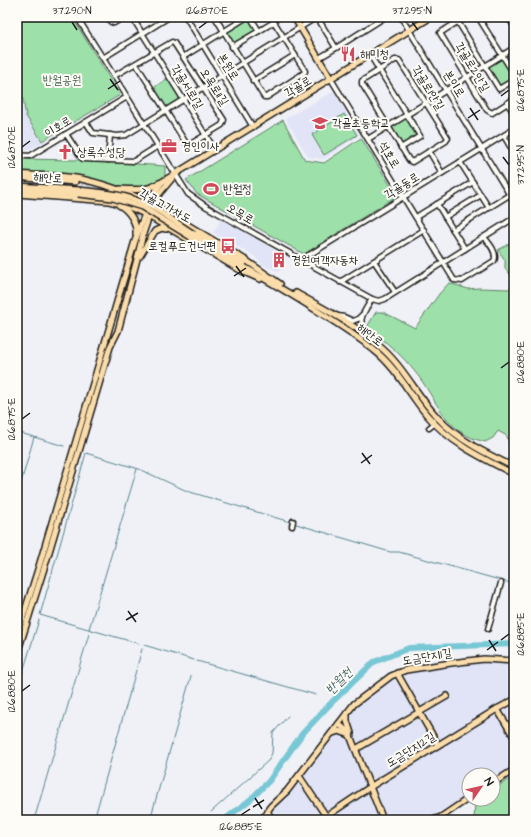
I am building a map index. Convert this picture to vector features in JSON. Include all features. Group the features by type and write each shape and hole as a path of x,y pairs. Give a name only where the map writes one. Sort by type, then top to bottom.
{"main road":[{"name":"석호로","path":"294,17 331,79"},
{"name":"각골로","path":"151,203 162,182 431,17"},
{"path":"17,174 76,178 116,189 151,203 247,261 284,288"},
{"name":"각골로","path":"151,203 175,174"},
{"path":"17,178 75,182"},
{"path":"116,189 146,189 162,182"},
{"name":"해안로","path":"17,186 78,192"},
{"name":"해안로","path":"17,190 78,192"},
{"name":"각골고가차도","path":"78,192 118,195 134,199 153,208 193,236"},
{"path":"17,194 109,201 125,205 147,216 242,271 284,288"},
{"path":"109,201 123,207 131,216 136,227 135,241"},
{"path":"17,654 110,347 118,331 151,203"},
{"path":"157,222 154,216 154,211 158,209 164,211"},
{"path":"17,636 45,548 135,241 147,216"},
{"path":"135,263 155,231 162,228 172,231"},
{"name":"해안로","path":"193,236 284,288 337,316 376,343 399,367 427,405 448,428 473,446 514,467"},
{"name":"해안로","path":"284,288 375,350 398,374 427,415 444,433 472,453 514,474"},
{"name":"도금단지1길","path":"260,820 268,813 271,806 284,794 354,704 391,676 397,673 419,668 484,659 514,661"},
{"path":"397,673 438,745"},
{"path":"356,749 447,696"},
{"name":"도금단지2길","path":"321,820 370,787 514,700"},
{"path":"497,709 514,737"},
{"path":"347,713 347,721 351,737 383,820"},
{"path":"339,724 345,728 351,737"},
{"path":"330,735 340,731 346,732 351,737"},
{"path":"501,778 514,770"},
{"path":"298,776 326,816"},
{"path":"433,820 441,817 461,803"},
{"path":"268,813 272,820"}],"street":[{"name":"오목로","path":"77,17 188,194 301,260 372,299"},
{"path":"108,17 111,22 114,23 124,17"},
{"name":"각골서로1길","path":"132,17 215,150"},
{"path":"103,58 169,17"},
{"name":"본원로","path":"186,17 253,127"},
{"path":"215,17 264,97 267,97 305,71 271,17"},
{"path":"183,57 247,17 250,18 259,31"},
{"path":"316,17 336,48"},
{"name":"이호로","path":"86,122 93,133 126,135 316,17"},
{"path":"319,58 382,20 380,17"},
{"name":"본이로","path":"401,17 514,202"},
{"path":"454,17 499,89 514,80"},
{"name":"각골로2안길","path":"465,17 440,33 487,110 492,113 514,99"},
{"path":"478,17 514,74"},
{"path":"508,17 514,26"},
{"path":"232,47 274,22"},
{"name":"오목로11길","path":"114,76 172,42 224,120 222,125 189,145 186,143 136,64"},
{"path":"368,139 514,48"},
{"path":"253,80 295,55"},
{"path":"370,55 420,136 401,148"},
{"name":"각골로1안길","path":"395,60 399,60 426,103 448,138 446,141 412,162 401,148 362,84 362,81 395,60"},
{"name":"석호로","path":"331,79 444,262"},
{"name":"이호로","path":"17,155 30,156 127,97"},
{"path":"507,103 514,113"},
{"name":"각골동로","path":"301,260 514,129"},
{"path":"66,134 83,159 134,161 158,146"},
{"path":"108,160 110,135"},
{"path":"504,136 514,153"},
{"path":"430,151 442,173"},
{"path":"460,162 489,208"},
{"path":"416,217 472,182"},
{"path":"453,230 514,192"},
{"path":"445,217 481,195"},
{"path":"437,204 465,249"},
{"path":"337,316 353,321 358,319 372,299 379,301 395,292 514,218"},
{"path":"340,282 424,230"},
{"path":"444,262 454,280 462,281 494,261 496,258 495,254 484,236"},
{"path":"374,261 395,292"},
{"path":"362,315 361,326 376,343"},
{"path":"429,428 435,423"},
{"path":"292,526 293,521"},
{"path":"488,629 502,583"}],"shaded area":[{"path":"17,78 25,113 43,143 23,152 17,152"},
{"name":"각골초등학교","path":"334,91 359,135 324,159 308,157 292,129 289,127 286,118"},
{"path":"221,219 287,257 279,272 263,265 254,256 213,233"},
{"path":"500,661 514,664 514,765 501,773 501,767 461,767 461,799 427,820 273,820 268,813 324,736 326,731 343,718 359,700 393,678 410,672 471,663"}],"green space":[{"name":"반월공원","path":"17,17 72,17 120,95 42,141 26,116 19,78 17,76"},
{"path":"249,18 255,30 233,43 226,32"},
{"path":"502,59 514,78 501,87 488,67"},
{"path":"168,78 180,99 165,107 153,88"},
{"path":"344,114 357,135 324,155 312,135"},
{"path":"407,117 417,135 403,145 390,128"},
{"path":"283,120 305,160 324,163 361,138 397,196 304,254 197,194 186,180"},
{"path":"17,159 80,160 165,166 165,176 156,183 133,188 17,172"},
{"path":"514,241 514,279 505,268 505,260 498,250"},
{"path":"449,283 468,289 509,289 514,283 514,446 510,447 507,436 498,431 493,438 485,442 470,437 451,424 422,381 405,360 367,327 376,312 383,312 415,328 439,294"},
{"path":"514,776 514,820 474,820 475,807 501,807 501,784"}],"waterway":[{"path":"17,432 64,446"},
{"path":"17,497 34,437"},
{"path":"140,644 40,615 86,453 139,469 187,491 290,522"},
{"path":"89,629 137,469"},
{"path":"293,523 390,552 399,552 514,584"},
{"path":"17,691 39,620"},
{"path":"34,820 89,634"},
{"name":"반월천","path":"224,820 251,799 269,781 302,734 332,702 374,662 409,648 514,644"},
{"path":"144,645 194,660"},
{"path":"94,820 142,649"},
{"path":"197,661 316,695"},
{"path":"150,820 191,676"},
{"path":"211,812 269,760 272,753 273,733 288,716"},
{"path":"200,820 205,816"}],"tunnel":[{"path":"75,182 110,192"},
{"path":"133,208 137,214 141,226"},
{"path":"133,263 139,239"}],"place":[{"name":"해미청","path":"348,54"},
{"name":"각골초등학교","path":"320,123"},
{"name":"경인이사","path":"169,146"},
{"name":"상록수성당","path":"65,152"},
{"name":"반월정","path":"211,189"},
{"name":"로컬푸드건너편","path":"228,246"},
{"name":"경원여객자동차","path":"279,260"}]}
